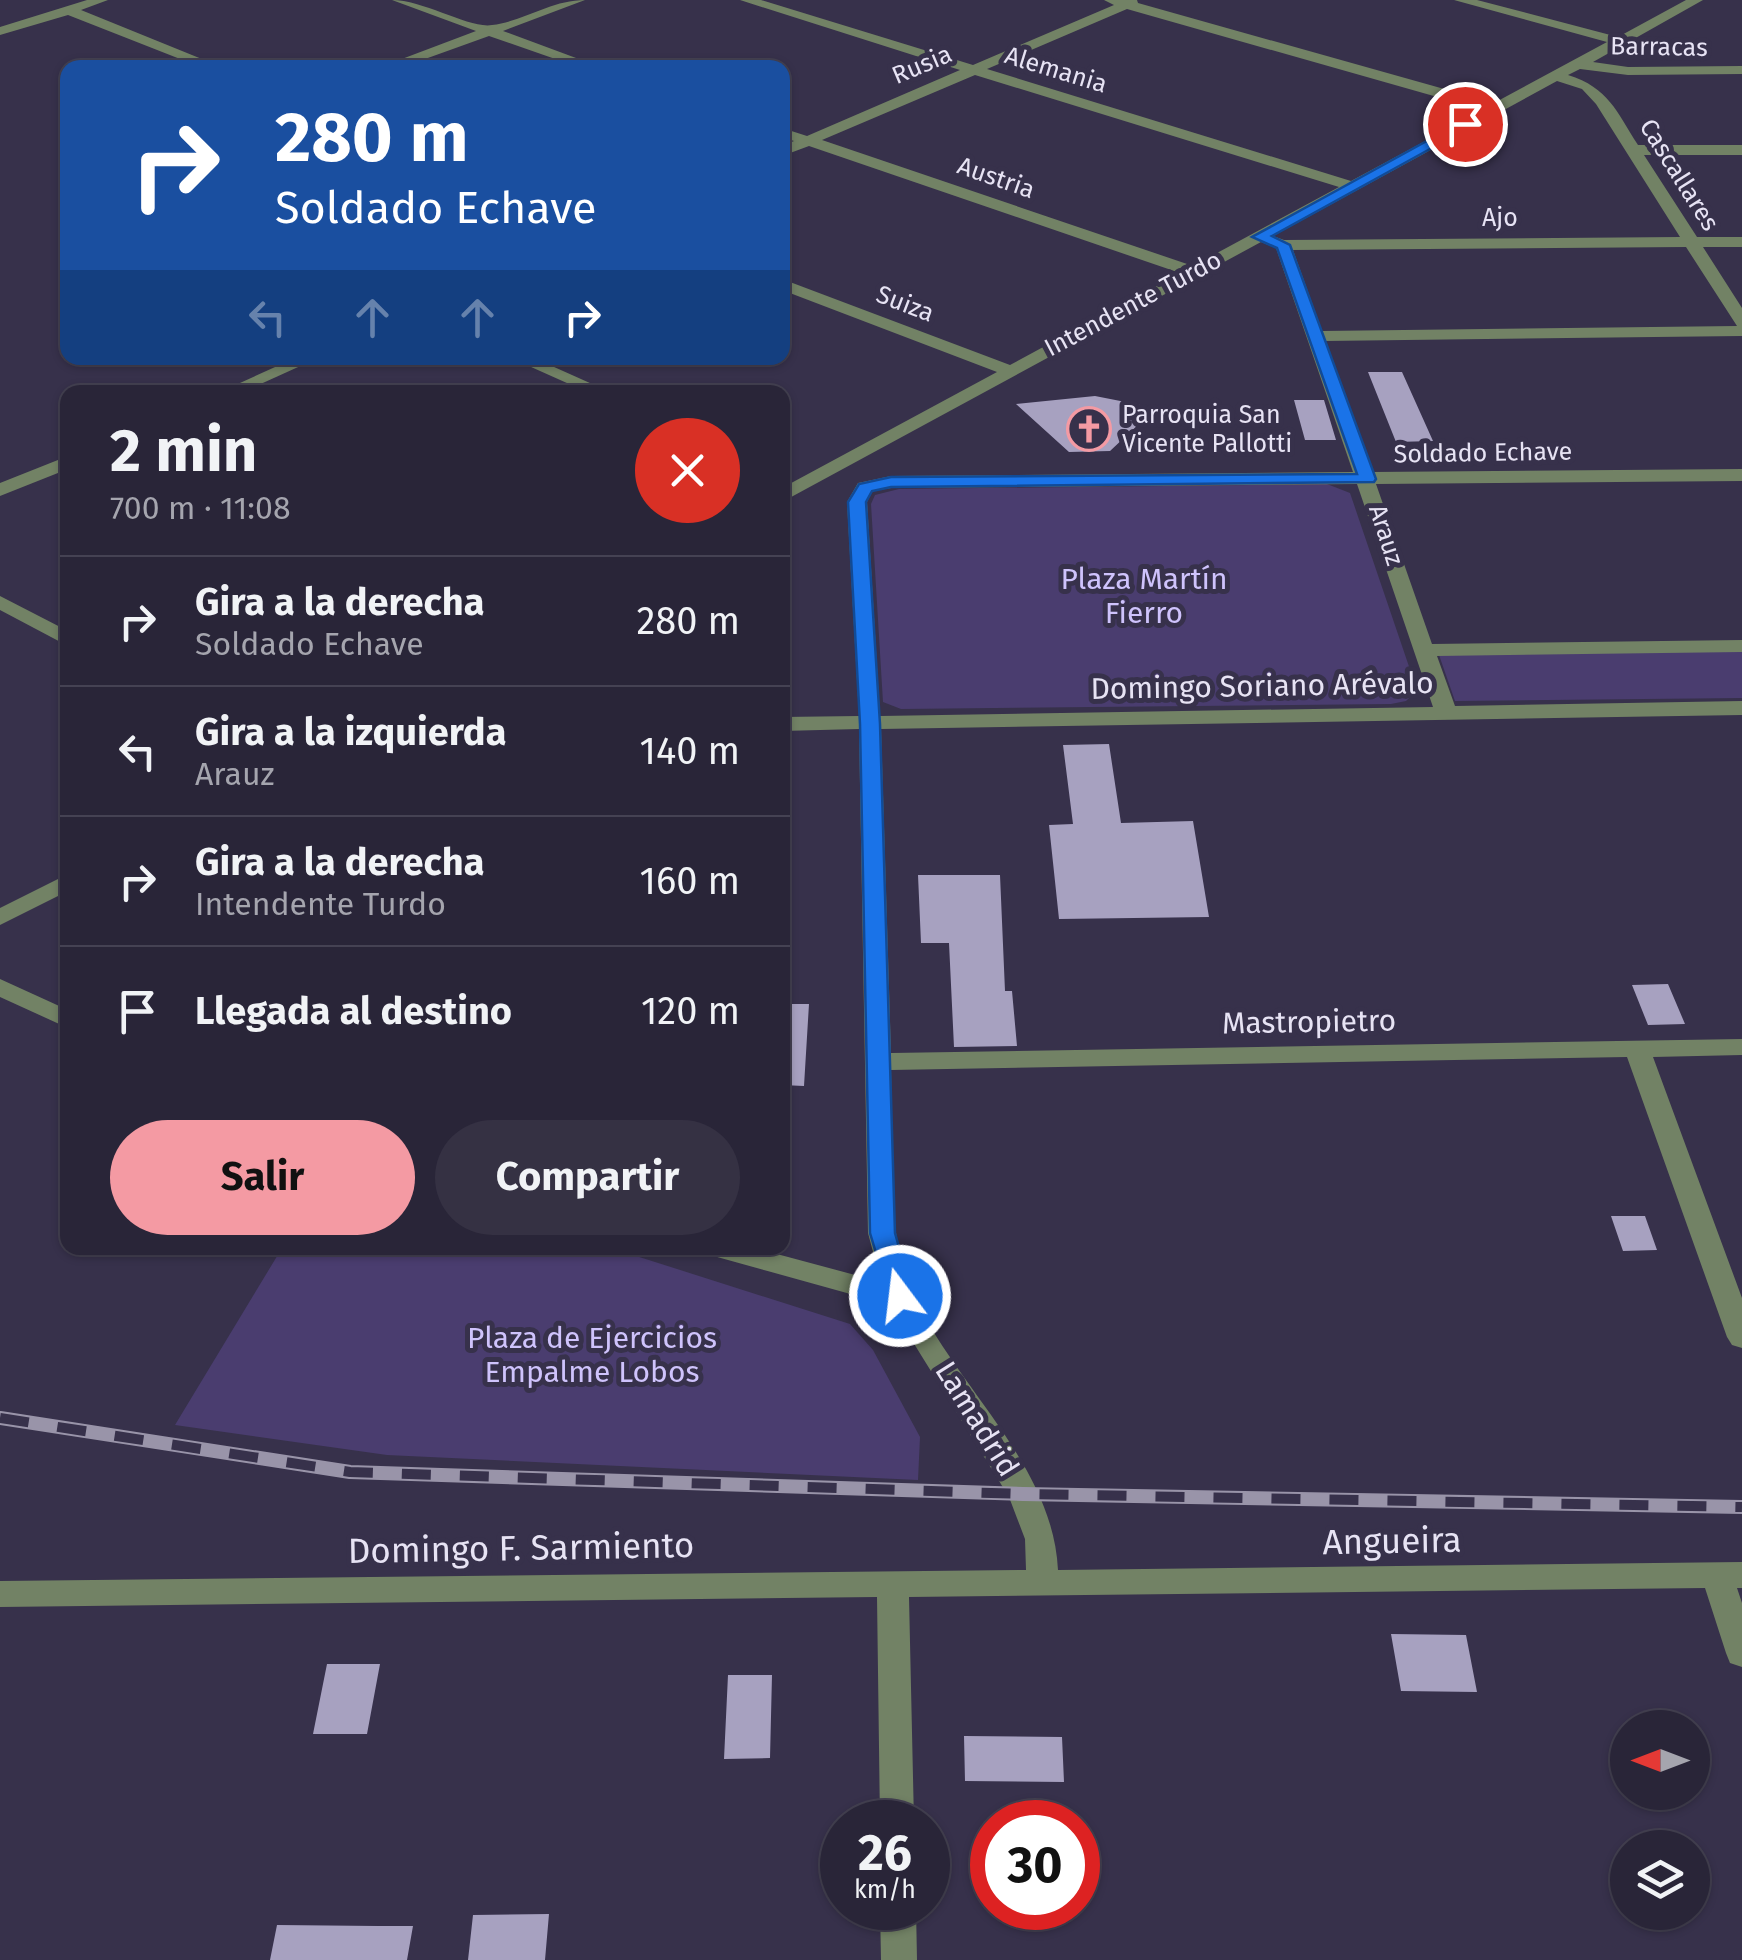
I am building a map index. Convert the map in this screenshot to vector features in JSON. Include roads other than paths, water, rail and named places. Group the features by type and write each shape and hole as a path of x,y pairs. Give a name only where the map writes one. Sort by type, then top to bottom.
{"street":[{"path":"0,31 101,0"},
{"path":"399,0 573,60"},
{"path":"408,60 578,0"},
{"name":"Alemania","path":"747,0 1351,186"},
{"path":"1460,0 1618,41"},
{"name":"Intendente Turdo","path":"790,492 1696,0"},
{"path":"1124,2 1494,108"},
{"name":"Rusia","path":"790,149 1124,2"},
{"path":"68,10 196,60"},
{"name":"Barracas","path":"1577,64 1628,71 1742,70"},
{"name":"Cascallares","path":"1555,76 1587,86 1634,150 1742,322"},
{"name":"Austria","path":"790,135 1193,272"},
{"path":"1634,150 1742,150"},
{"name":"Ajo","path":"1260,237 1283,245 1742,242"},
{"name":"Arauz","path":"1283,245 1368,479 1446,713"},
{"name":"Suiza","path":"790,287 1010,370"},
{"path":"1316,336 1742,331"},
{"path":"244,385 292,365"},
{"path":"537,365 584,385"},
{"path":"0,490 60,465"},
{"path":"790,472 865,487"},
{"name":"Soldado Echave","path":"865,487 891,482 1742,475"},
{"name":"Lamadrid","path":"865,487 857,502 870,724 882,1233 900,1296 1024,1494 1041,1539 1043,1582"},
{"path":"0,602 60,636"},
{"path":"1424,650 1742,646"},
{"name":"Domingo Soriano Arévalo","path":"790,724 1742,708"},
{"path":"0,918 60,885"},
{"path":"0,986 60,1016"},
{"name":"Mastropietro","path":"878,1062 1742,1047"},
{"path":"1637,1048 1742,1336"},
{"path":"746,1255 900,1296"},
{"path":"1730,1576 1742,1653"},
{"name":"Angueira","path":"1043,1582 1730,1576"},
{"name":"Domingo F. Sarmiento","path":"0,1594 1043,1582"},
{"path":"892,1583 896,1800"},
{"path":"898,1930 899,1960"}],"railway":[{"path":"0,1418 350,1472 1023,1494 1742,1507"}],"place":[{"name":"Parroquia San Vicente Pallotti","path":"1089,429"}],"park label":[{"name":"Plaza Martín Fierro","path":"1144,596"},
{"name":"Plaza de Ejercicios Empalme Lobos","path":"592,1355"}]}
